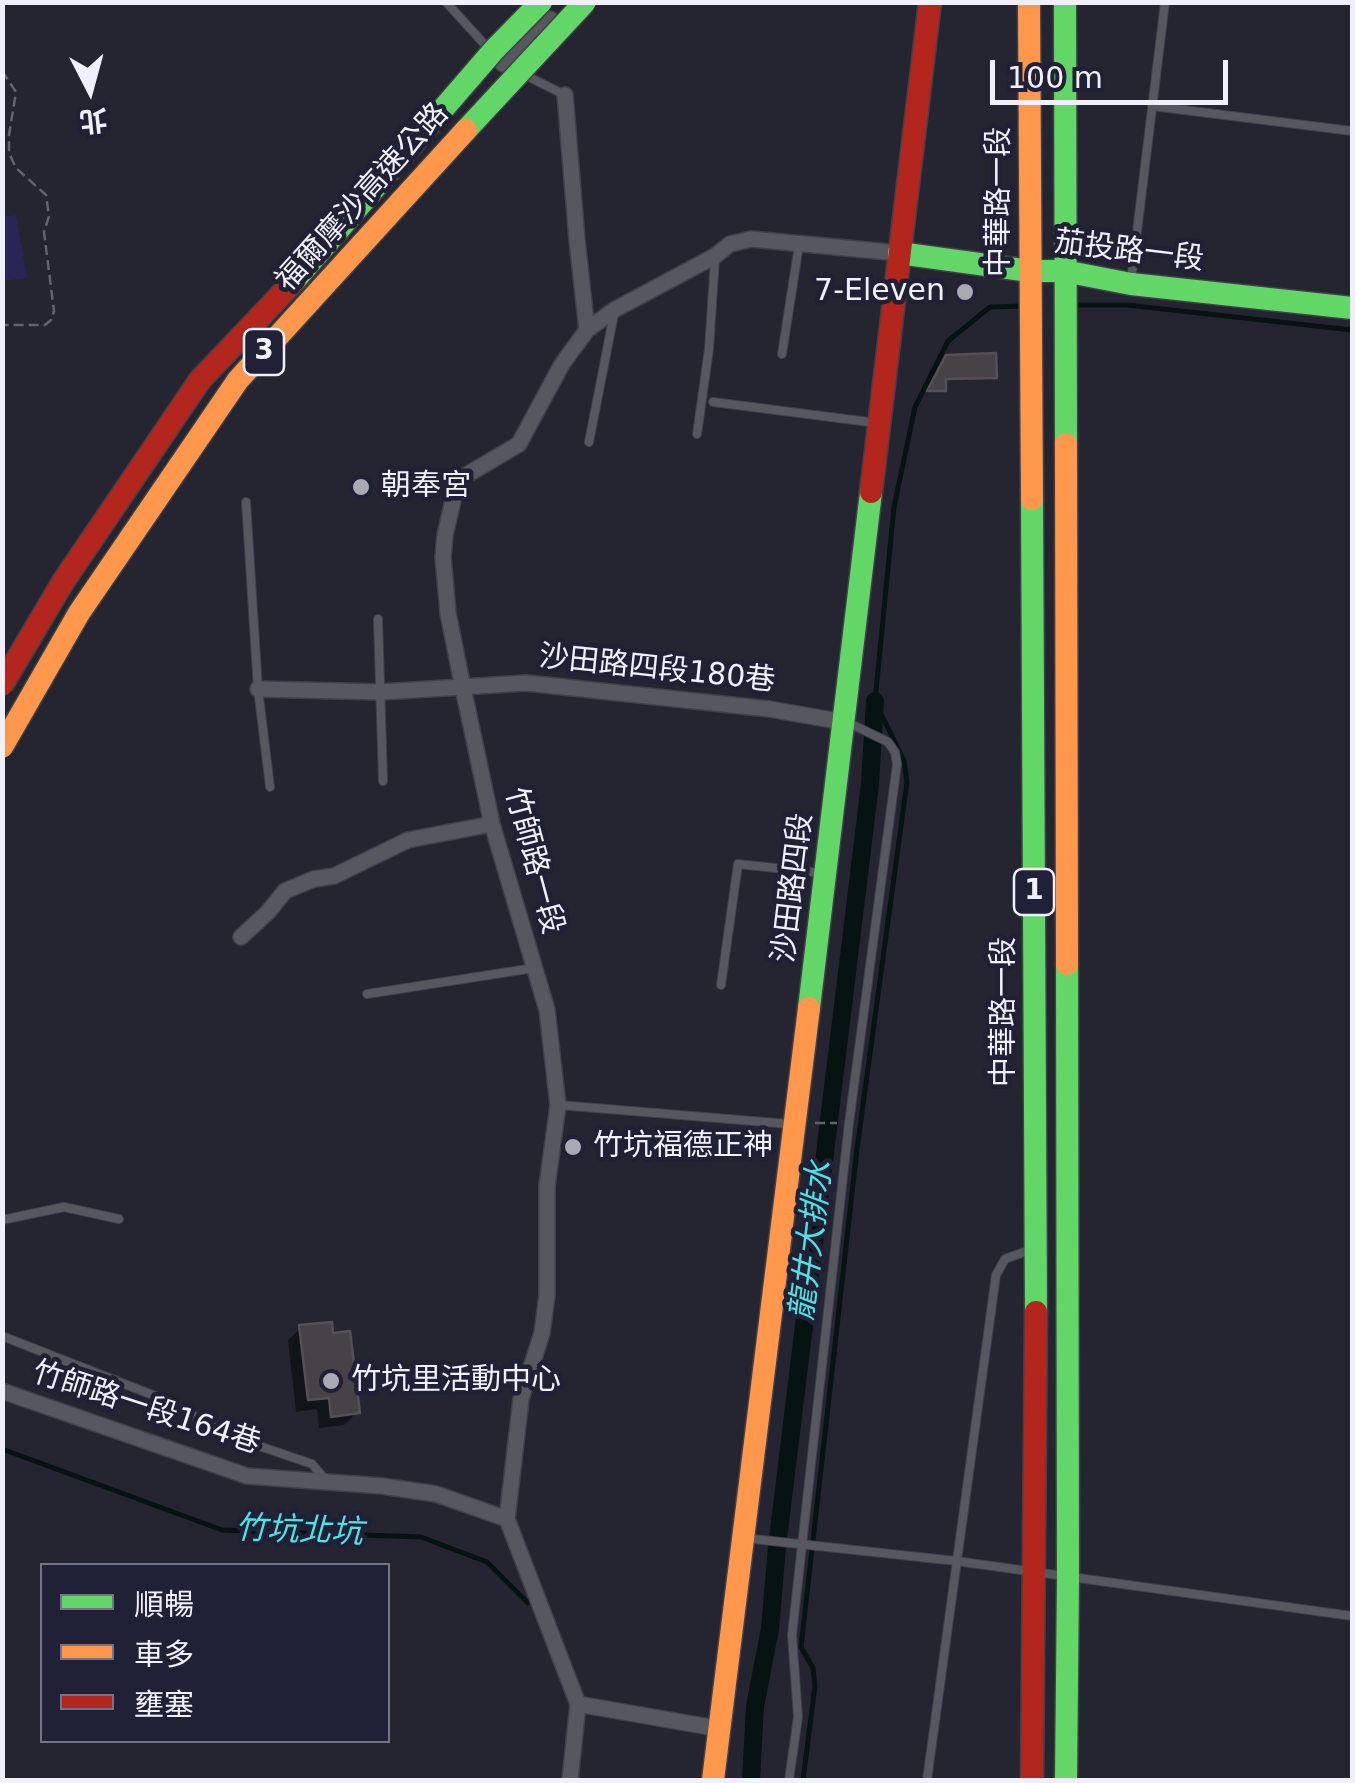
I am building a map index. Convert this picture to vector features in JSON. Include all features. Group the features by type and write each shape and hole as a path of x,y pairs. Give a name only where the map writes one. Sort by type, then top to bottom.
{"main road":[{"name":"福爾摩沙高速公路","path":"2,685 63,582 200,380 308,266 494,50 541,2"},
{"name":"福爾摩沙高速公路","path":"2,747 79,613 238,380 585,2"},
{"name":"沙田路四段","path":"713,1780 754,1539 826,873 930,2"},
{"name":"中華路一段","path":"1029,2 1036,1248 1032,1780"},
{"name":"中華路一段","path":"1065,2 1066,1780"},
{"name":"茄投路一段","path":"899,253 1352,308"}],"street":[{"path":"503,64 567,2"},
{"path":"565,96 587,330"},
{"name":"竹師路一段","path":"570,1780 578,1704 507,1519 520,1399 542,1333 547,1295 547,1186 558,1105 547,1010 492,824 462,688 448,613 445,534 456,488 465,476 519,444 562,364 587,330 614,310 715,256 730,244 751,239 899,253"},
{"name":"沙田路四段180巷","path":"258,689 382,692 526,683 844,722"},
{"path":"241,937 285,891 334,876 408,840 492,824"},
{"name":"竹師路一段164巷","path":"2,1391 247,1476 436,1494 507,1519"},
{"path":"578,1704 721,1730"}],"lane":[{"path":"446,2 503,64 565,96"},
{"path":"1130,284 1165,2"},
{"path":"1152,106 1352,131"},
{"path":"782,354 800,242"},
{"path":"697,434 709,349 715,256"},
{"path":"589,442 614,310"},
{"path":"712,402 879,424"},
{"path":"246,502 258,689 270,787"},
{"path":"378,619 383,781"},
{"path":"789,1780 798,1717 792,1635 849,1123 897,764 888,742 844,722"},
{"path":"721,985 738,864 826,873"},
{"path":"367,994 534,968"},
{"path":"558,1105 800,1124"},
{"path":"2,1220 64,1206 119,1219"},
{"path":"927,1780 996,1275 1005,1258 1036,1248"},
{"path":"2,1336 163,1399 230,1436 312,1464 326,1482"},
{"path":"754,1539 956,1561 1352,1616"}],"path":[{"path":"2,71 16,92 8,135 10,153 16,168 46,195 49,216 44,232 54,311 52,320 45,325 2,325"},
{"path":"800,1124 841,1123"}],"shaded area":[{"path":"16,215 27,278 3,281 3,217"}],"building":[{"path":"996,353 997,378 946,379 946,391 927,391 946,355"},
{"name":"竹坑里活動中心","path":"332,1322 333,1333 350,1331 360,1413 331,1417 329,1398 308,1400 299,1325"}],"waterway":[{"path":"1075,305 1127,305 1352,330"},
{"path":"803,1780 815,1686 813,1668 801,1647 857,1149 907,782 904,761 875,701 894,507 915,407 948,341 990,307 1024,306"},
{"name":"龍井大排水","path":"751,1780 755,1706 770,1629 870,784 875,701"},
{"name":"竹坑北坑","path":"2,1449 222,1530 421,1537 487,1562 528,1603"}],"traffic: fast":[{"path":"295,280 494,50 541,2"},
{"path":"466,130 585,2"},
{"path":"1065,2 1066,444"},
{"path":"899,253 1352,308"},
{"path":"809,1008 871,492"},
{"path":"1032,499 1036,1312"},
{"path":"1066,1780 1067,964"}],"traffic: slow":[{"path":"1029,2 1032,499"},
{"path":"2,747 79,613 238,380 466,130"},
{"path":"1066,444 1067,964"},
{"path":"713,1780 809,1008"}],"traffic: jam":[{"path":"871,492 930,2"},
{"path":"2,685 63,582 200,380 295,280"},
{"path":"1032,1780 1036,1312"}],"place":[{"name":"7-Eleven","path":"965,292"},
{"name":"朝奉宮","path":"361,487"},
{"name":"竹坑福德正神","path":"573,1147"},
{"name":"竹坑里活動中心","path":"331,1381"}]}
